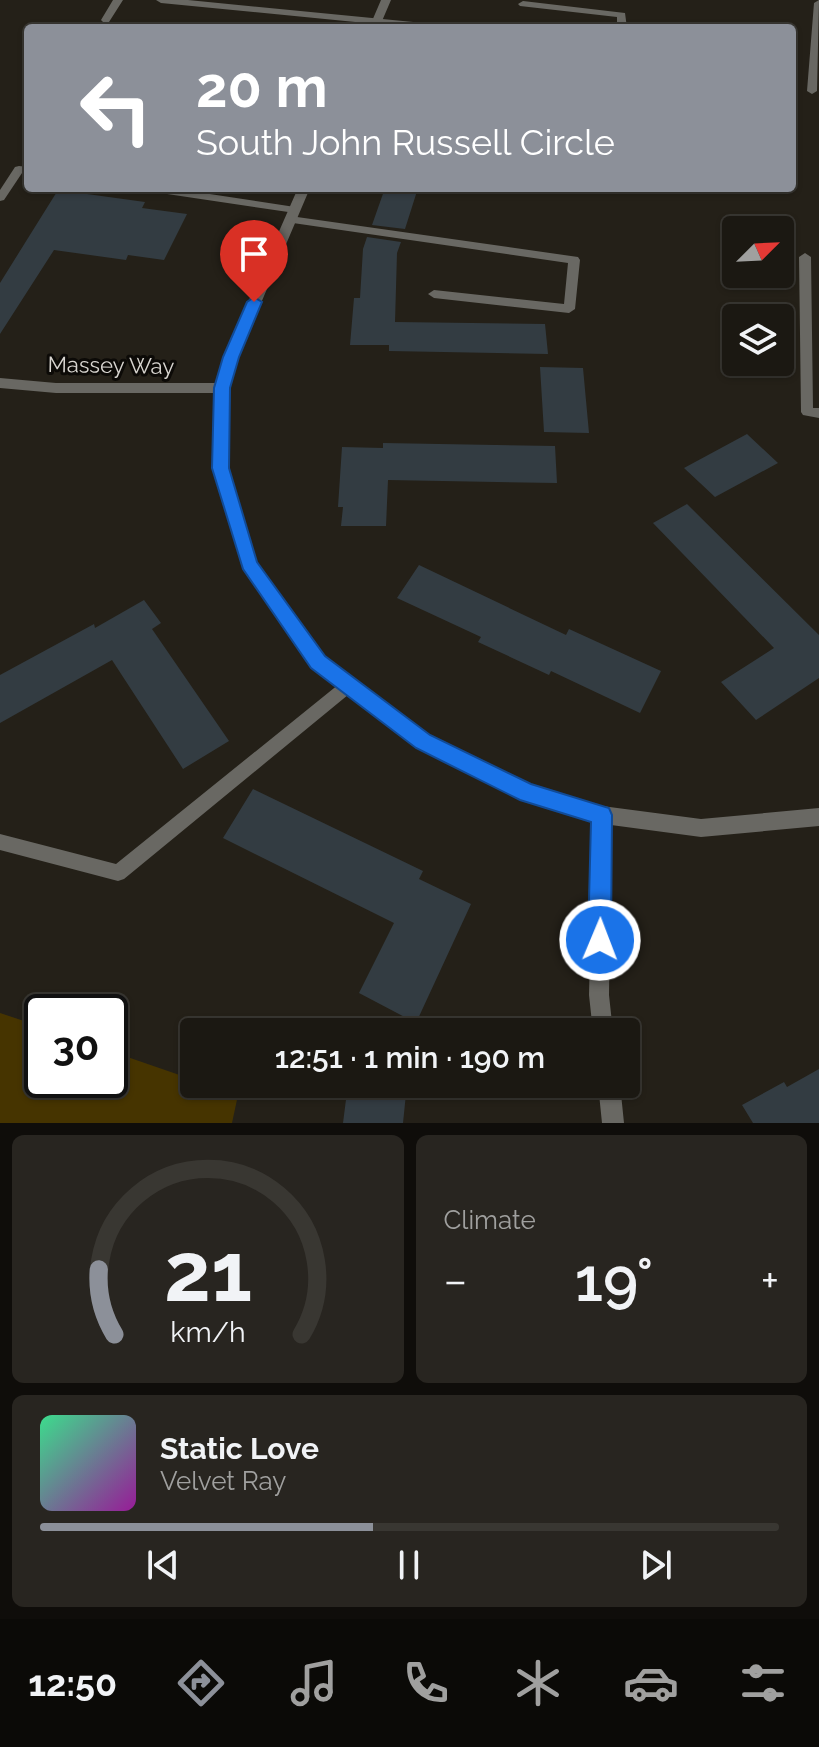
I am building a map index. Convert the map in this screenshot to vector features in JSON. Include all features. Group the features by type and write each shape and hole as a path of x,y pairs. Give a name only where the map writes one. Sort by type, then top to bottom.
{"street":[{"path":"375,24 386,0"},
{"path":"302,192 231,357 222,388 221,468 249,564 318,662 423,742 527,793 602,815 701,828 819,817"},
{"name":"Massey Way","path":"0,383 56,388 222,388"},
{"path":"601,1018 599,995 602,815"},
{"path":"610,1098 613,1123"}],"lane":[{"path":"106,20 118,0"},
{"path":"161,0 366,24"},
{"path":"812,91 819,3"},
{"path":"523,4 622,15 622,24"},
{"path":"0,198 19,169 24,170"},
{"path":"168,192 574,260 569,309 434,294"},
{"path":"805,257 807,412 819,413"},
{"path":"0,842 118,873 349,685"}],"shaded area":[{"path":"0,1013 24,1021 24,1098 128,1098 128,1057 180,1075 180,1098 237,1098 232,1123 0,1123"}],"building":[{"path":"57,192 145,202 142,208 187,214 164,260 128,255 126,260 54,250 0,334 0,283"},
{"path":"384,192 417,192 405,229 372,225"},
{"path":"367,237 401,242 397,253 395,322 545,324 548,354 389,351 389,345 350,345 354,298 360,298 363,249"},
{"path":"540,367 583,368 589,433 544,432"},
{"path":"747,434 778,463 715,497 684,468"},
{"path":"383,443 555,446 557,483 388,480 386,526 341,526 343,507 338,507 342,447 383,448"},
{"path":"687,504 819,635 819,678 756,720 721,682 774,648 653,523"},
{"path":"419,565 566,635 569,629 661,671 640,713 551,671 549,675 478,642 481,637 397,598"},
{"path":"144,600 161,623 152,629 229,741 183,769 112,660 0,723 0,675"},
{"path":"253,789 423,871 419,879 471,904 418,1018 406,1018 359,993 394,923 223,838"},
{"path":"819,1069 819,1123 753,1123 742,1105 784,1082 787,1087"},
{"path":"346,1098 406,1098 403,1123 343,1123"}],"route":[{"path":"254,302 222,388 221,468 249,564 318,662 423,742 527,793 602,815 600,940"}]}
